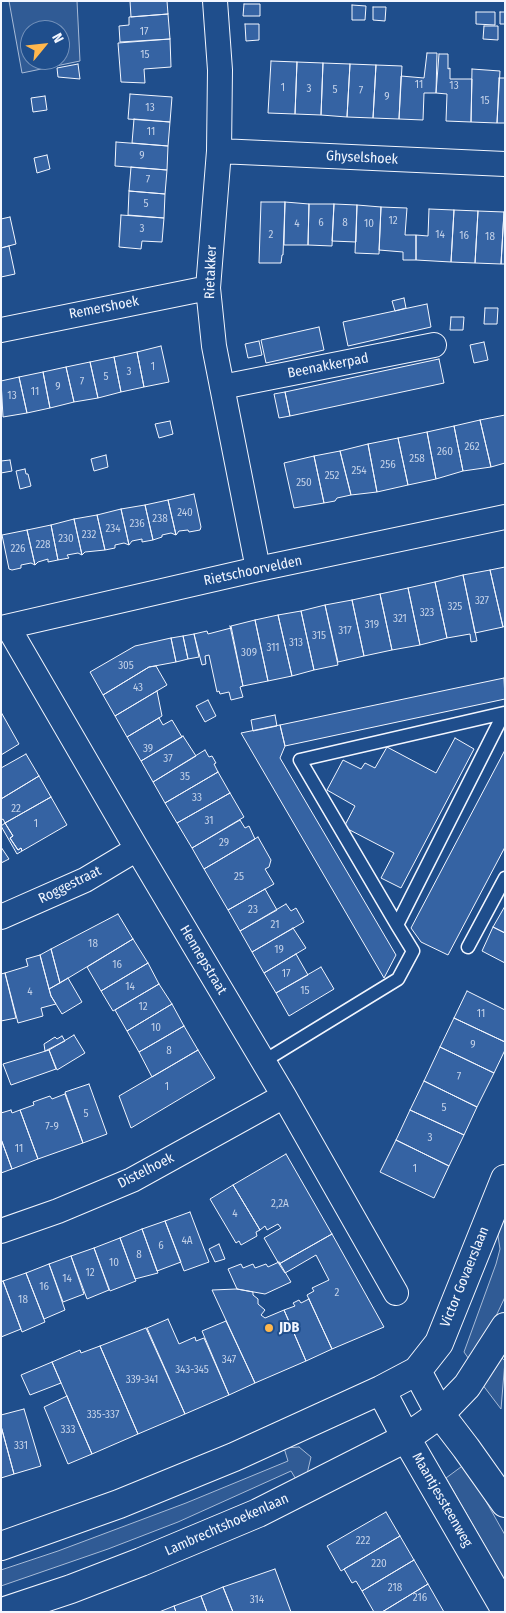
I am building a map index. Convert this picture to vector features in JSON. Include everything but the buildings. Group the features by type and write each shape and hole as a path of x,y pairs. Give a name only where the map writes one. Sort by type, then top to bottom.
{"street":[{"name":"Rietakker","path":"215,1 220,70 219,151 208,288 214,346 258,569"},
{"name":"Ghyselshoek","path":"219,151 505,164"},
{"name":"Remershoek","path":"1,330 208,288"},
{"name":"Beenakkerpad","path":"222,387 434,345"},
{"name":"Rietschoorvelden","path":"5,627 258,569 505,517"},
{"name":"Hennepstraat","path":"5,627 264,1061 396,1293"},
{"name":"Roggestraat","path":"1,917 85,880 137,850"},
{"name":"Distelhoek","path":"1,1231 58,1211 132,1180 284,1096"},
{"name":"Victor Govaerslaan","path":"417,1371 439,1342 505,1179"},
{"path":"440,1414 467,1386 505,1327"},
{"path":"1,1546 128,1501 381,1390 417,1371 440,1414 505,1502"},
{"name":"Maantjessteenweg","path":"381,1390 406,1438 505,1610"},
{"name":"Lambrechtshoekenlaan","path":"2,1612 70,1589 258,1513 406,1438 440,1414"}],"lane":[{"path":"264,1061 398,979 413,951 397,924 300,760 504,712 397,924"},
{"path":"468,948 505,878"}],"shaded area":[{"path":"9,1 77,1 80,61 70,63 70,20 20,20 20,62"},
{"path":"21,70 36,70 22,73"},
{"path":"505,1210 505,1297 473,1365 464,1352 496,1264 500,1249 498,1236"},
{"path":"499,1358 505,1361 501,1409 482,1384"},
{"path":"299,1447 311,1457 307,1474 297,1481 291,1471 178,1522 108,1549 1,1586 1,1570 58,1551 186,1503 288,1461 284,1448"},
{"path":"465,1464 505,1535 505,1581 446,1478"}],"place":[{"name":"JDB","path":"269,1328"}]}
